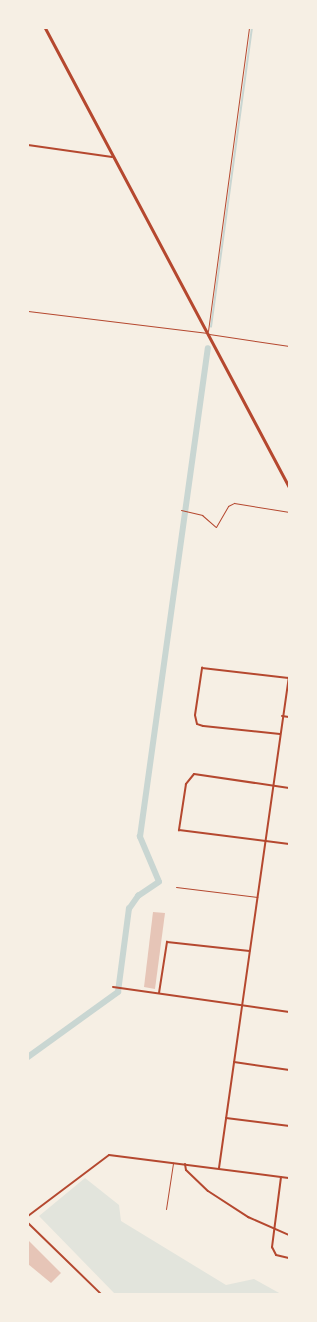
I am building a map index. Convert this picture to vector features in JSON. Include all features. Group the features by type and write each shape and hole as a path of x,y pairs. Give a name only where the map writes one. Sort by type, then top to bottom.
{"main road":[{"path":"45,28 112,157 208,333 289,487"}],"street":[{"path":"28,145 112,157"},
{"path":"219,1168 274,786 280,734 282,716 289,678 202,668 195,715 197,724 203,726 280,734"},
{"path":"282,716 289,717"},
{"path":"289,788 191,775 186,784 179,830 289,844"},
{"path":"159,993 167,942 250,951"},
{"path":"113,987 289,1012"},
{"path":"234,1062 289,1070"},
{"path":"226,1118 289,1126"},
{"path":"28,1216 109,1155 289,1178"},
{"path":"185,1164 186,1170 208,1191 248,1217 289,1235"},
{"path":"281,1177 274,1228 273,1252 289,1258"},
{"path":"28,1223 101,1294"}],"lane":[{"path":"208,333 249,28"},
{"path":"28,311 208,333 289,346"},
{"path":"181,510 202,515 216,527 228,506 234,503 289,512"},
{"path":"176,887 258,897"},
{"path":"166,1209 173,1162"}],"shaded area":[{"path":"85,1178 119,1205 121,1221 226,1285 254,1279 281,1294 115,1294 39,1216"}],"building":[{"path":"153,912 165,913 155,989 144,987"},
{"path":"28,1240 61,1273 51,1283 28,1264"}],"waterway":[{"path":"211,327 252,28"},
{"path":"28,1057 118,992 129,909 138,896 159,882 140,837 208,349"}]}
